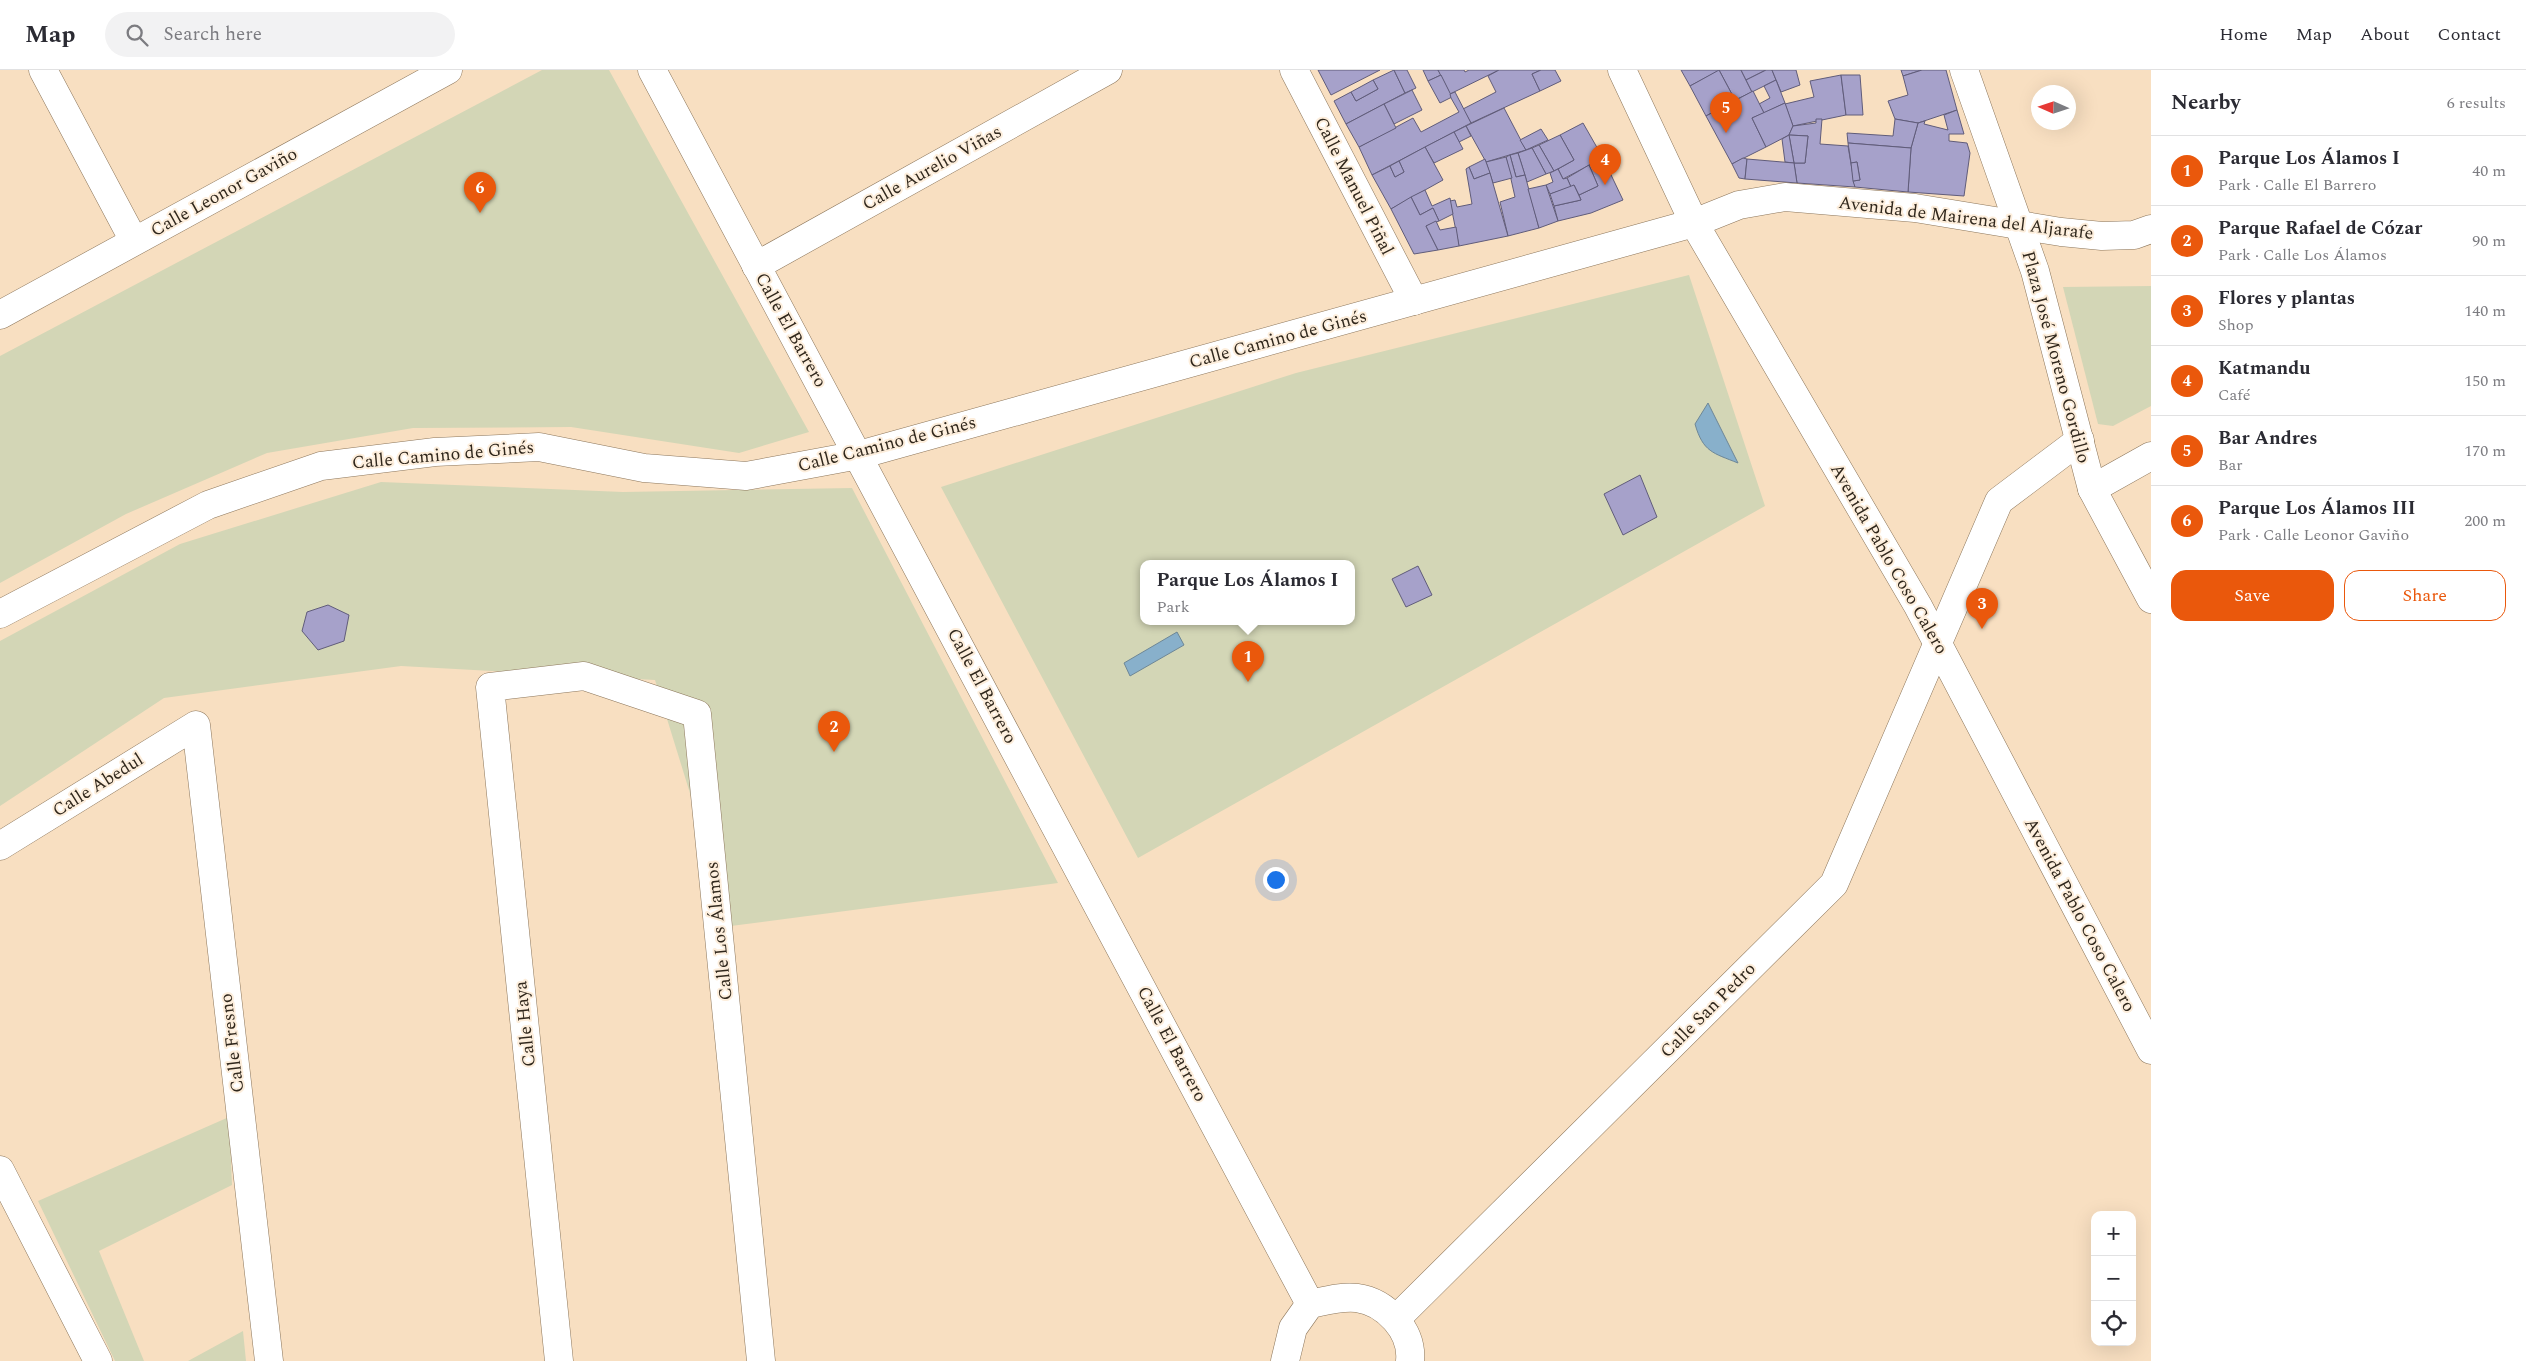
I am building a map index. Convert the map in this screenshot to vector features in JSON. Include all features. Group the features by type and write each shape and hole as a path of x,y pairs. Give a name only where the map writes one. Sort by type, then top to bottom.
{"street":[{"path":"42,70 134,241"},
{"name":"Calle Leonor Gaviño","path":"0,315 448,70"},
{"name":"Calle El Barrero","path":"652,70 859,455 1310,1304"},
{"name":"Calle Aurelio Viñas","path":"756,266 1108,70"},
{"name":"Calle Manuel Piñal","path":"1294,70 1414,301"},
{"name":"Avenida Pablo Coso Calero","path":"1622,70 1694,224 1913,598 2151,1050"},
{"name":"Plaza José Moreno Gordillo","path":"1964,70 2035,271 2092,489 2151,599"},
{"name":"Avenida de Mairena del Aljarafe","path":"1694,224 1739,205 1785,197 1915,208 2019,226 2102,236 2134,234 2151,229"},
{"name":"Calle Camino de Ginés","path":"0,614 208,505 321,466 434,452 539,447 644,468 746,476 859,455 1694,224"},
{"name":"Calle San Pedro","path":"1396,1319 1834,884 1939,645 1999,501 2080,440"},
{"path":"2092,489 2151,456"},
{"name":"Calle Los Álamos","path":"490,687 584,676 697,714 761,1361"},
{"name":"Calle Haya","path":"490,687 560,1361"},
{"name":"Calle Abedul","path":"0,846 196,724"},
{"name":"Calle Fresno","path":"196,724 269,1361"},
{"path":"0,1170 98,1361"},
{"path":"1284,1361 1293,1328 1310,1304 1336,1298 1357,1298 1378,1305 1396,1319 1405,1334 1410,1361"}],"green space":[{"path":"542,70 609,70 809,432 739,453 571,427 413,428 267,453 126,514 0,583 0,356"},
{"path":"1689,275 1765,506 1138,858 941,487 1296,373"},
{"path":"2151,286 2151,406 2113,426 2098,424 2063,287"},
{"path":"381,482 623,492 852,488 1058,883 731,926 655,680 401,666 164,698 0,806 0,641 180,544"},
{"path":"229,1117 232,1185 99,1251 144,1361 115,1361 38,1201"},
{"path":"243,1331 246,1361 188,1361"}],"water":[{"path":"1708,403 1738,463 1710,450 1698,433 1695,424"},
{"path":"1177,632 1184,645 1130,676 1124,663"}],"building":[{"path":"1318,70 1380,70 1331,95"},
{"path":"1394,70 1405,93 1346,124 1334,101 1351,92 1356,101 1378,89 1373,80"},
{"path":"1394,70 1407,70 1416,88 1405,93"},
{"path":"1423,70 1438,70 1441,75 1428,81"},
{"path":"1438,70 1464,70 1465,72 1469,70 1499,70 1450,94"},
{"path":"1499,70 1541,70 1532,74 1540,91 1471,123 1463,109 1496,92 1488,76"},
{"path":"1541,70 1555,70 1561,81 1540,91 1532,74"},
{"path":"1681,70 1720,70 1690,86"},
{"path":"1719,70 1741,70 1752,92 1735,100"},
{"path":"1719,70 1735,100 1706,116 1690,86"},
{"path":"1741,70 1766,70 1746,80"},
{"path":"1766,70 1772,70 1776,80 1752,92 1746,80"},
{"path":"1772,70 1796,70 1800,85 1781,92"},
{"path":"1901,70 1922,70 1903,76"},
{"path":"1922,70 1946,70 1957,110 1918,123 1895,119 1888,101 1908,95 1903,76"},
{"path":"1441,75 1452,97 1440,103 1428,81"},
{"path":"1841,75 1846,115 1793,126 1785,104 1814,97 1810,81"},
{"path":"1841,75 1860,75 1863,115 1846,115"},
{"path":"1373,80 1378,89 1356,101 1351,92"},
{"path":"1776,80 1785,103 1764,113 1759,104 1770,98 1764,86"},
{"path":"1412,90 1422,110 1394,124 1384,104"},
{"path":"1753,91 1764,113 1752,118 1766,147 1732,164 1706,116"},
{"path":"1455,92 1471,123 1372,175 1359,147 1413,118 1421,132 1459,112 1450,94"},
{"path":"1785,103 1793,126 1789,135 1766,147 1752,118"},
{"path":"1384,104 1396,128 1359,147 1346,124"},
{"path":"1504,108 1526,150 1486,162 1466,126"},
{"path":"1957,110 1964,134 1949,134 1949,141 1967,143 1970,153 1964,196 1908,192 1911,148 1918,123 1925,121 1924,124 1948,130 1944,115"},
{"path":"1816,119 1822,119 1820,144 1848,146 1855,187 1797,183 1794,163 1805,163 1808,136 1789,135 1793,126 1816,123"},
{"path":"1895,119 1918,123 1911,148 1848,143 1847,133 1893,136"},
{"path":"1583,123 1603,158 1563,179 1558,169 1574,160 1560,135"},
{"path":"1466,126 1471,136 1459,142 1454,132"},
{"path":"1541,129 1548,140 1526,150 1520,140"},
{"path":"1454,132 1463,149 1434,163 1425,147"},
{"path":"1560,135 1574,160 1554,171 1539,145"},
{"path":"1789,135 1808,136 1805,163 1794,163"},
{"path":"1789,135 1794,163 1785,162 1782,139"},
{"path":"1848,143 1911,148 1908,192 1855,187 1853,181 1860,180 1857,162 1851,163"},
{"path":"1539,145 1554,171 1546,174 1532,148"},
{"path":"1425,147 1443,180 1391,209 1372,175 1390,166 1395,177 1404,172 1399,161"},
{"path":"1532,148 1546,174 1527,182 1518,153"},
{"path":"1518,153 1525,175 1516,177 1510,155"},
{"path":"1510,155 1516,177 1525,175 1539,228 1508,236 1500,202 1515,197 1506,157"},
{"path":"1506,157 1512,178 1493,183 1486,162"},
{"path":"1603,158 1623,200 1591,213 1558,221 1554,206 1581,200 1579,195 1598,186 1589,165"},
{"path":"1743,158 1747,159 1745,179 1739,178 1732,164"},
{"path":"1485,159 1490,173 1474,179 1469,167"},
{"path":"1747,159 1794,163 1797,183 1745,179"},
{"path":"1399,161 1404,172 1395,177 1390,166"},
{"path":"1857,162 1860,180 1853,181 1851,163"},
{"path":"1589,165 1598,186 1579,195 1574,185 1571,187 1567,178"},
{"path":"1469,167 1474,179 1490,173 1508,236 1459,246 1450,201 1455,200 1457,207 1472,204 1466,169"},
{"path":"1558,169 1563,179 1567,178 1571,187 1550,194 1546,185 1553,182 1550,173"},
{"path":"1546,185 1558,221 1539,228 1528,189"},
{"path":"1574,185 1581,200 1554,206 1550,194"},
{"path":"1425,190 1432,206 1450,198 1453,214 1439,221 1433,208 1420,215 1411,197"},
{"path":"1411,197 1420,215 1433,208 1439,221 1426,226 1438,250 1414,254 1391,209"},
{"path":"1436,221 1440,230 1456,227 1459,246 1438,250 1426,226"},
{"path":"1640,475 1657,517 1623,535 1604,494"},
{"path":"1418,566 1432,595 1406,607 1392,579"},
{"path":"328,605 349,615 344,641 318,650 302,631 307,612"}],"place":[{"name":"Bar Andres","path":"1726,133"},
{"name":"Katmandu","path":"1605,185"},
{"name":"Parque Los Álamos III","path":"480,213"},
{"name":"Flores y plantas","path":"1982,629"},
{"name":"Parque Los Álamos I","path":"1248,682"},
{"name":"Parque Rafael de Cózar","path":"834,752"}]}
